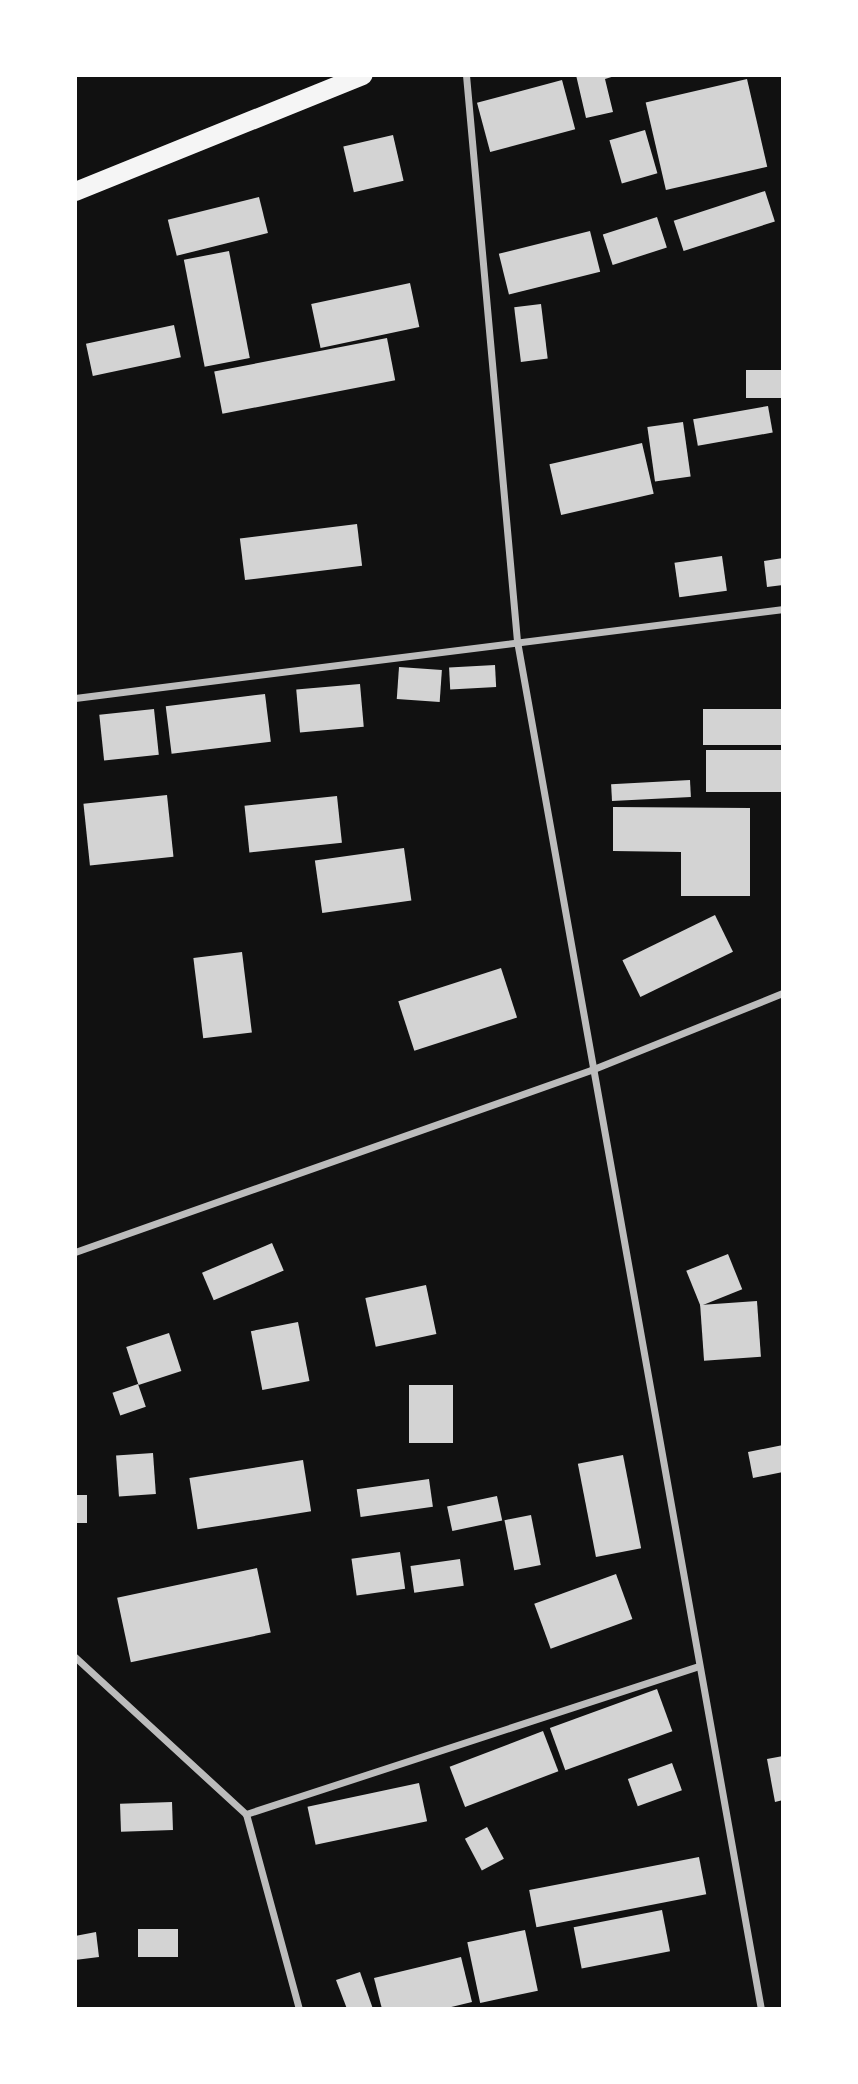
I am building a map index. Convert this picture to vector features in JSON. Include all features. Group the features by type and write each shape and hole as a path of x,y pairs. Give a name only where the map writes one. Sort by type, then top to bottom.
{"highway":[{"path":"75,191 362,75"}],"street":[{"path":"466,75 517,641 591,1070 761,2009"},
{"path":"75,698 783,609"},
{"path":"75,1251 591,1070 783,993"},
{"path":"75,1657 246,1814 299,2009"},
{"path":"246,1814 698,1666"}],"building":[{"path":"576,75 618,75 605,79 613,112 586,118"},
{"path":"747,79 767,167 666,190 646,102"},
{"path":"562,80 575,129 490,152 477,103"},
{"path":"645,130 657,173 622,183 609,140"},
{"path":"393,135 404,181 354,192 343,146"},
{"path":"765,191 775,221 684,251 674,221"},
{"path":"259,197 268,233 177,256 168,220"},
{"path":"657,217 667,247 613,265 603,235"},
{"path":"590,231 600,272 509,294 499,254"},
{"path":"229,251 250,358 205,367 184,260"},
{"path":"410,283 419,327 321,348 311,304"},
{"path":"541,304 548,359 521,362 514,307"},
{"path":"174,325 181,357 93,376 86,344"},
{"path":"387,338 395,380 222,414 214,372"},
{"path":"746,370 783,370 783,398 746,398"},
{"path":"768,406 773,433 698,446 693,419"},
{"path":"683,422 691,476 655,481 647,427"},
{"path":"642,443 654,494 561,515 549,464"},
{"path":"357,524 362,566 245,580 240,538"},
{"path":"722,556 727,591 679,597 674,563"},
{"path":"783,558 783,585 767,587 764,561"},
{"path":"495,665 496,687 450,689 449,667"},
{"path":"399,667 442,670 440,702 397,699"},
{"path":"360,684 364,727 300,732 296,690"},
{"path":"265,694 271,742 172,754 166,706"},
{"path":"154,709 159,755 104,760 99,715"},
{"path":"703,709 783,709 783,745 703,745"},
{"path":"706,750 783,750 783,792 706,792"},
{"path":"690,780 691,797 612,801 611,784"},
{"path":"167,795 173,857 90,865 83,804"},
{"path":"337,796 342,843 249,852 245,806"},
{"path":"613,807 750,808 750,896 681,896 681,852 613,851"},
{"path":"404,848 411,900 322,913 315,861"},
{"path":"715,915 733,952 640,997 622,960"},
{"path":"242,952 252,1032 203,1038 193,958"},
{"path":"501,968 517,1017 414,1051 398,1001"},
{"path":"272,1243 284,1271 214,1300 202,1273"},
{"path":"728,1254 742,1289 701,1306 686,1271"},
{"path":"426,1285 436,1334 376,1347 365,1298"},
{"path":"757,1301 761,1357 704,1361 700,1305"},
{"path":"298,1322 309,1381 262,1390 251,1331"},
{"path":"169,1333 181,1371 139,1385 126,1347"},
{"path":"138,1384 146,1407 120,1415 112,1393"},
{"path":"409,1385 453,1385 453,1443 409,1443"},
{"path":"783,1445 783,1472 753,1478 748,1452"},
{"path":"153,1453 156,1494 119,1496 116,1456"},
{"path":"623,1455 641,1548 596,1557 578,1464"},
{"path":"303,1460 311,1511 198,1529 189,1478"},
{"path":"429,1479 433,1507 361,1517 357,1489"},
{"path":"75,1495 87,1495 87,1523 75,1523"},
{"path":"497,1496 502,1520 452,1531 447,1507"},
{"path":"531,1515 541,1565 514,1570 504,1520"},
{"path":"400,1552 405,1589 357,1595 351,1559"},
{"path":"460,1559 464,1586 414,1593 410,1566"},
{"path":"257,1568 271,1633 131,1662 117,1598"},
{"path":"616,1574 632,1619 551,1649 534,1604"},
{"path":"657,1689 672,1731 565,1770 550,1728"},
{"path":"543,1731 558,1771 465,1807 450,1767"},
{"path":"783,1756 783,1800 775,1802 767,1759"},
{"path":"672,1763 682,1790 638,1806 628,1779"},
{"path":"419,1783 427,1821 316,1845 307,1807"},
{"path":"172,1802 173,1830 121,1832 120,1804"},
{"path":"487,1827 504,1859 482,1871 465,1839"},
{"path":"699,1857 706,1894 536,1927 529,1890"},
{"path":"662,1910 670,1951 582,1968 574,1927"},
{"path":"138,1929 178,1929 178,1957 138,1957"},
{"path":"525,1930 538,1991 480,2003 467,1942"},
{"path":"96,1932 99,1957 75,1960 75,1936"},
{"path":"461,1957 472,2002 443,2009 382,2009 374,1978"},
{"path":"360,1972 373,2009 347,2009 336,1980"}]}
